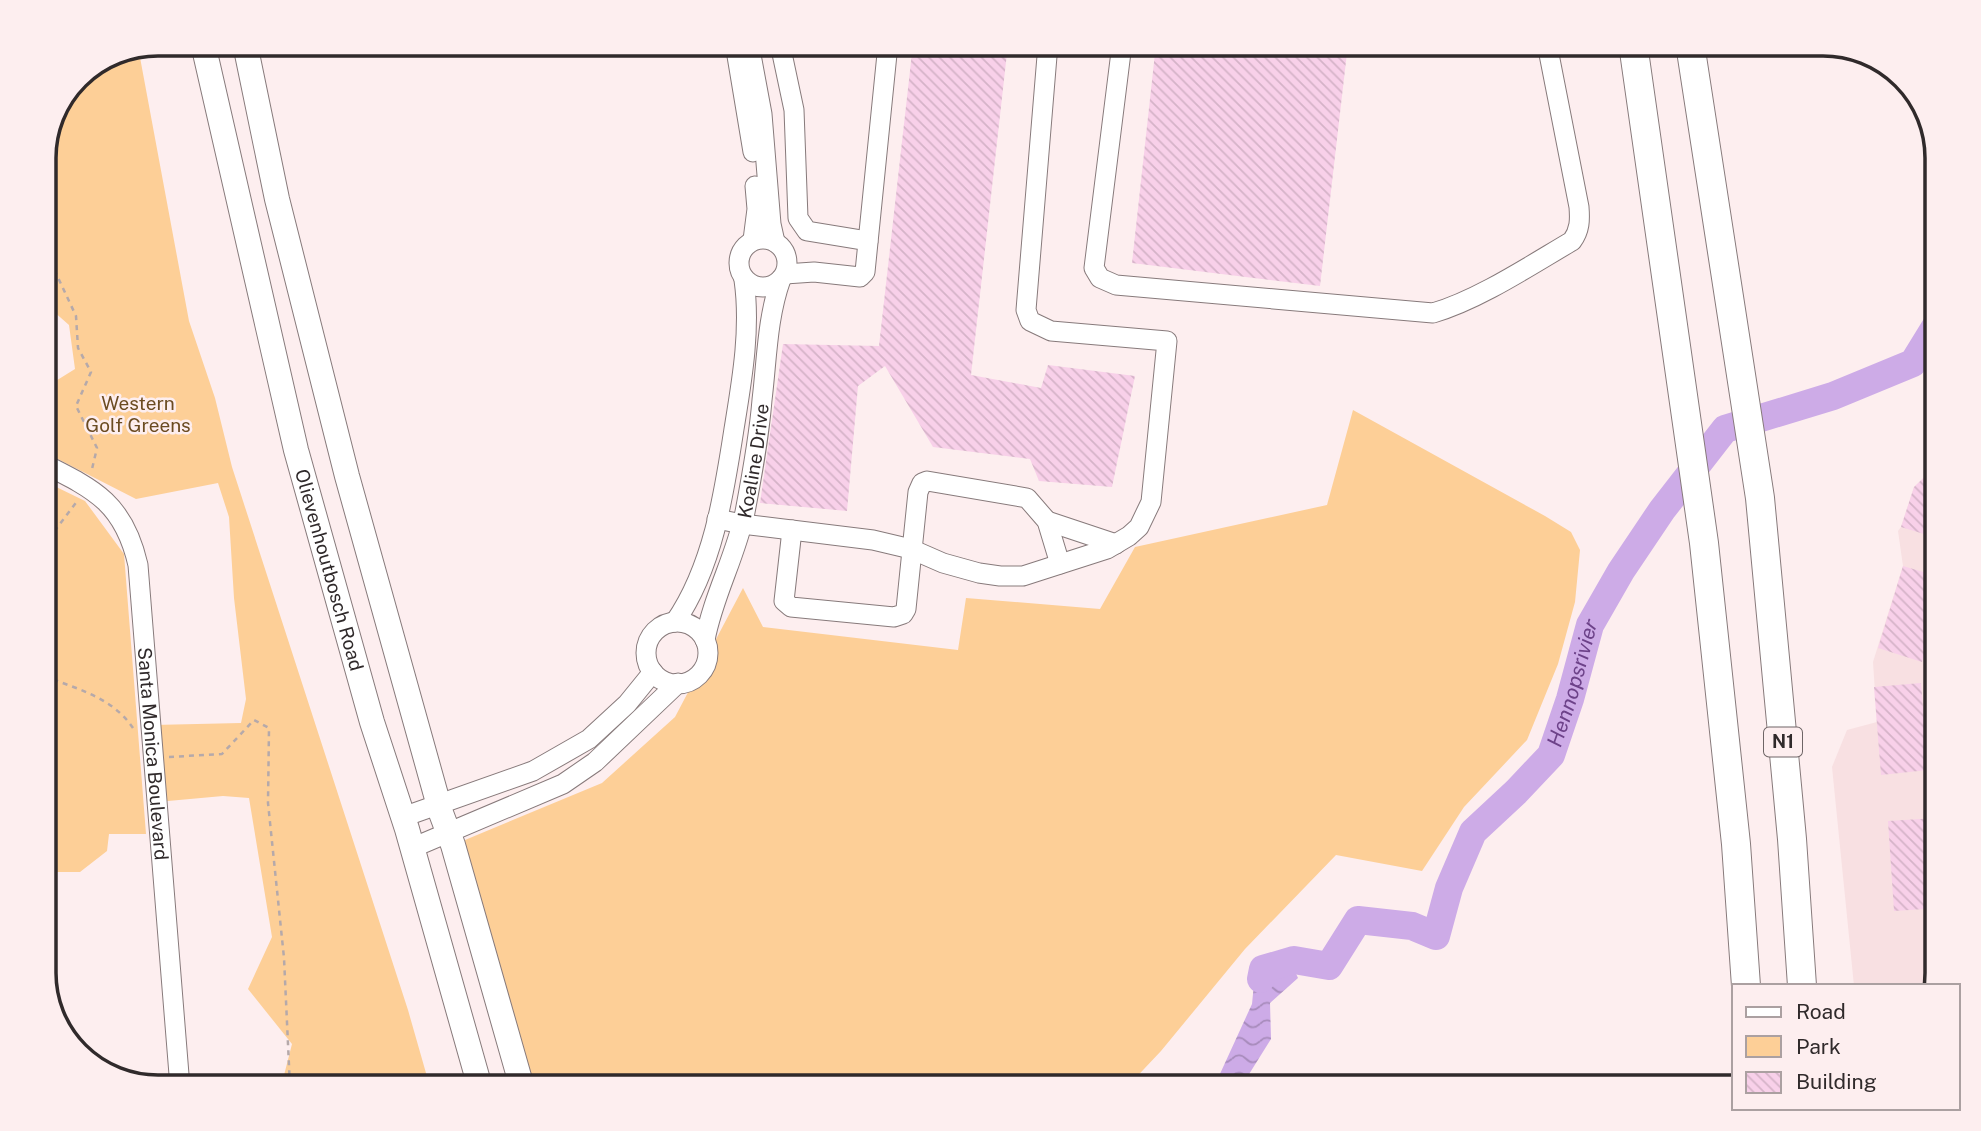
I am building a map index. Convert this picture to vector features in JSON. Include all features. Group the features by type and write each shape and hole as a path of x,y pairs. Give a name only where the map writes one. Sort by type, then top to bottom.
{"highway":[{"path":"1635,56 1704,543 1736,844 1746,984"},
{"name":"N1","path":"1692,56 1760,498 1792,839 1802,984"}],"main road":[{"name":"Olievenhoutbosch Road","path":"206,56 296,450 372,722 403,817 477,1075"},
{"path":"247,56 277,198 346,476 519,1075"}],"street":[{"path":"737,56 753,151 757,209 752,240"},
{"path":"751,56 762,114 771,224 775,242"},
{"path":"783,56 794,110 798,218 807,231 868,241"},
{"path":"785,271 782,247 775,242 760,238 752,240 746,244 738,258 744,280 759,287 767,287 785,271 862,276 865,272 887,56"},
{"path":"718,519 873,540 911,549 943,564 1000,576 1023,576 1060,564 1116,544 1139,527 1151,502 1167,341 1051,331 1030,321 1026,310 1047,56"},
{"path":"1120,56 1094,268 1100,278 1116,285 1374,310 1433,313 1502,280 1572,241 1576,236 1580,224 1577,198 1549,56"},
{"name":"Koaline Drive","path":"412,848 563,784 595,762 678,683 693,680 703,669 708,655 705,640 709,618 742,524 762,402 772,306 785,271"},
{"name":"Koaline Drive","path":"653,672 647,659 648,644 656,631 675,622 690,601 718,519 741,390 748,306 744,280"},
{"name":"Santa Monica Boulevard","path":"56,470 87,485 101,496 122,520 138,565 179,1075"},
{"path":"792,530 784,601 791,607 894,617 903,614 906,609 918,492 922,483 927,481 1027,498 1046,521 1060,564"},
{"path":"1046,521 1116,544"},
{"path":"675,622 690,625 702,634 705,640"},
{"path":"403,817 533,771 589,739 627,704 653,672 664,681 678,683"}],"path":[{"path":"56,272 76,316 78,348 91,372 76,406 97,448 87,485 71,512 56,529"},
{"path":"56,680 94,694 124,714 154,758 222,754 254,720 269,728 268,803 284,958 289,1075"}],"shaded area":[{"path":"1925,476 1924,984 1854,984 1832,767 1847,730 1877,722 1873,662 1903,566 1898,531 1914,487"}],"green space":[{"name":"Western Golf Greens","path":"140,58 189,321 215,398 232,467 408,1010 427,1075 284,1075 292,1044 248,989 272,937 249,798 223,796 157,802 153,725 241,723 246,699 234,598 229,517 218,483 136,499 56,458 56,381 75,369 69,325 56,314 56,151 59,132 77,96 91,81 125,61"},
{"path":"1353,410 1571,532 1580,550 1575,602 1558,664 1527,740 1464,807 1422,871 1336,855 1245,949 1138,1075 514,1075 453,845 602,783 675,717 743,588 763,627 958,650 966,598 1100,609 1135,547 1327,505"},
{"path":"56,487 85,501 124,554 146,834 109,834 107,851 80,872 56,872"}],"water":[{"path":"1288,956 1298,978 1270,1003 1271,1039 1248,1075 1219,1075 1252,1004 1256,963"}],"building":[{"path":"912,56 1007,56 971,375 1041,388 1048,365 1135,376 1112,487 1039,481 1030,459 933,447 885,366 858,386 847,511 760,503 783,344 879,346"},
{"path":"1155,56 1347,56 1320,286 1132,263"},
{"path":"1925,476 1925,534 1901,527 1914,487"},
{"path":"1903,566 1925,572 1925,652 1922,662 1878,648"},
{"path":"1921,683 1925,770 1881,775 1874,687"},
{"path":"1925,819 1925,909 1894,911 1888,821"}],"waterway":[{"name":"Hennopsrivier","path":"1261,979 1263,969 1294,960 1329,966 1358,920 1412,926 1436,936 1449,888 1473,832 1551,755 1570,699 1590,625 1621,571 1662,510 1725,429 1833,396 1913,363 1925,344"}]}
